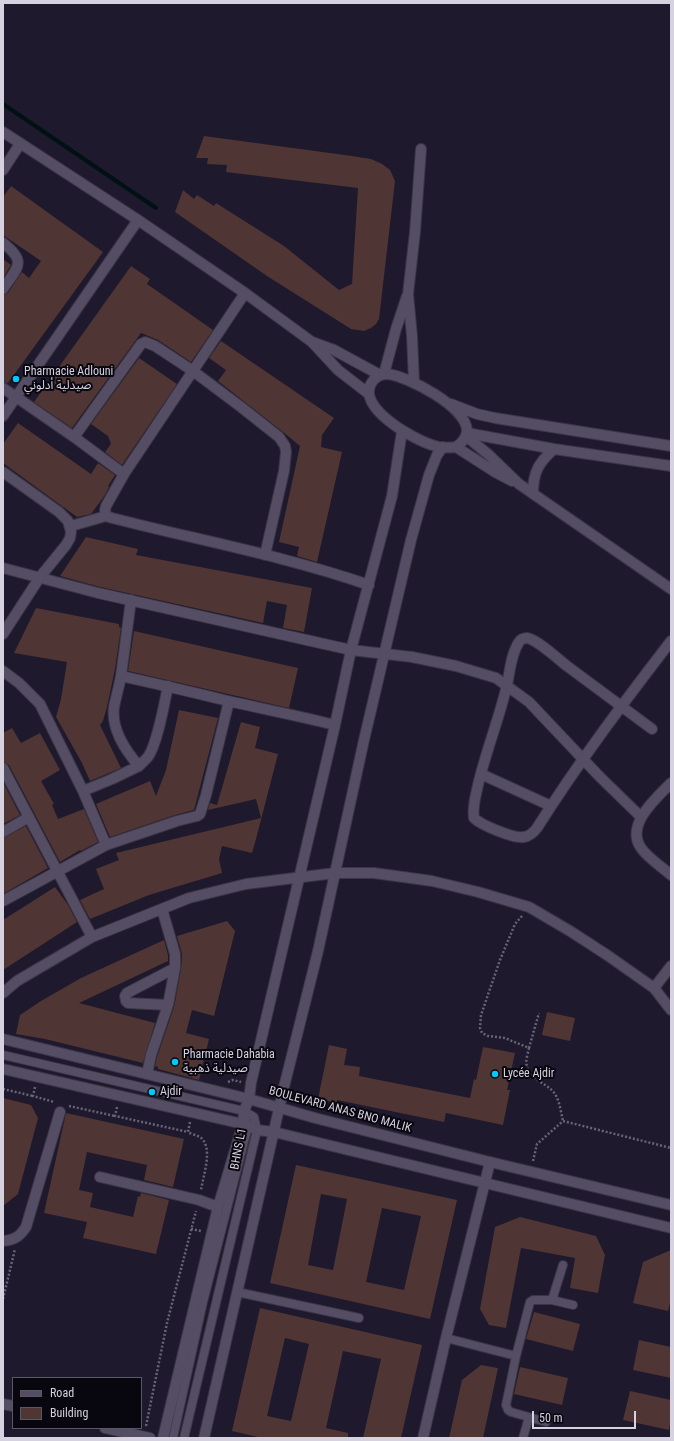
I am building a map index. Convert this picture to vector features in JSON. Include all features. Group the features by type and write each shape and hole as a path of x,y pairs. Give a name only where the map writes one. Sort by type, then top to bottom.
{"street":[{"path":"3,132 138,220 244,293 312,342 338,370 370,394"},
{"path":"3,170 20,144"},
{"path":"414,382 408,294 415,232 420,149"},
{"path":"3,416 138,220"},
{"path":"3,243 13,251 19,262 18,267 3,289"},
{"path":"106,516 106,506 124,474 244,293"},
{"path":"408,294 382,375 371,384 369,390 372,401 385,418 402,431 433,446 456,447 495,472 519,484"},
{"path":"74,437 141,344 145,342 155,346 193,371 241,407 279,438 285,446 286,452 284,471 264,555"},
{"path":"312,342 334,350 382,375 404,378 437,395 450,406 466,426 464,441 456,447"},
{"path":"3,388 124,474"},
{"path":"443,400 471,412 495,418 671,446"},
{"path":"163,1438 218,1207 247,1121 251,1083 335,725 351,650 392,496 401,447 402,431"},
{"path":"466,435 671,466"},
{"path":"466,435 519,484 597,536 671,589"},
{"path":"204,1438 274,1132 318,952 384,654 420,504 437,455 443,447"},
{"path":"533,494 533,481 537,468 544,457 554,449"},
{"path":"3,472 59,512 71,526 70,538 66,545 40,577 3,634"},
{"path":"71,526 106,516 264,555 369,584"},
{"path":"3,568 131,600 351,650 412,657 463,668 496,678 529,702 554,730 641,817"},
{"path":"131,600 121,676 114,707 115,724 121,739 139,766"},
{"path":"652,729 620,706 552,653 528,638 524,638 520,641 517,647 510,668 507,685 474,803 474,818 482,824 518,838 531,834 538,828 551,806 620,706 671,641"},
{"path":"3,671 19,682 40,704 83,791 106,845"},
{"path":"121,676 298,715 335,725"},
{"path":"83,791 139,766 145,760 151,750 168,686"},
{"path":"3,901 106,845 200,814 229,701"},
{"path":"3,768 92,937"},
{"path":"481,774 551,806"},
{"path":"671,783 641,817 636,834 637,841 646,854 671,875"},
{"path":"3,832 29,817"},
{"path":"3,993 17,981 92,937 189,898 246,884 300,876 335,873 374,873 432,881 478,892 529,908 570,931 654,988 671,1010"},
{"path":"147,1074 151,1055 168,1005 175,968 174,954 162,909"},
{"path":"654,988 671,966"},
{"path":"168,1005 128,1003 125,996 127,993 175,968"},
{"name":"BOULEVARD ANAS BNO MALIK","path":"3,1039 249,1099 315,1118 490,1162 671,1205"},
{"path":"3,1069 192,1112 247,1121 274,1132 483,1184 671,1228"},
{"path":"3,1241 16,1239 26,1227 60,1112"},
{"path":"423,1438 483,1184 490,1162"},
{"path":"100,1177 199,1200 218,1207"},
{"path":"109,1429 147,1438"}],"lane":[{"name":"BHNS L1","path":"3,1056 247,1121"},
{"name":"BHNS L1","path":"174,1438 203,1302 246,1134 247,1121"},
{"name":"BHNS L1","path":"184,1438 247,1121"},
{"path":"552,1300 563,1265"},
{"path":"237,1292 359,1318"},
{"path":"546,1422 510,1412 508,1410 506,1405 516,1356 530,1302 535,1299 552,1300 573,1305"},
{"path":"446,1338 516,1356"},
{"path":"523,1438 529,1417"}],"path":[{"path":"529,908 515,924 500,960 481,1015 480,1028 482,1033 488,1036 505,1038 529,1048"},
{"path":"539,1013 529,1048 526,1066 530,1075 543,1082 555,1094 563,1121"},
{"path":"3,1089 33,1096"},
{"path":"119,1096 115,1116 188,1132 200,1137 205,1143 207,1152 199,1200 167,1323 147,1438"},
{"path":"188,1132 192,1112"},
{"path":"563,1121 671,1148"},
{"path":"531,1172 537,1144 563,1121"},
{"path":"3,1299 15,1254 16,1239"}],"building":[{"path":"204,136 371,159 390,170 395,181 379,319 376,324 364,331 351,329 267,276 175,212 183,190 194,199 197,195 214,206 216,203 284,246 339,290 352,284 358,188 226,172 227,165 207,164 208,158 196,158"},
{"path":"11,186 103,252 8,383 3,382 3,295 8,293 22,272 29,278 41,261 3,235 3,197"},
{"path":"3,259 11,265 3,278"},
{"path":"131,266 150,279 147,284 213,330 191,362 158,340 141,333 72,428 34,402"},
{"path":"221,341 334,418 322,435 321,447 342,452 317,562 297,556 299,547 279,542 300,446 218,381 226,370 209,358"},
{"path":"139,358 177,384 122,465 105,452 111,444 108,436 91,424"},
{"path":"18,423 91,474 98,463 115,475 108,486 109,487 105,495 91,514 77,517 3,463 3,444"},
{"path":"86,537 138,549 136,555 312,588 304,632 283,628 287,605 267,601 263,623 100,587 60,576"},
{"path":"36,608 119,624 119,627 121,628 115,669 107,707 103,721 100,725 121,768 90,781 82,763 56,717 61,699 67,662 14,653"},
{"path":"134,631 298,668 289,708 128,671"},
{"path":"179,710 218,718 194,810 110,837 96,804 150,781 156,796 166,770"},
{"path":"241,722 260,727 255,748 278,754 252,853 222,846 219,859 222,873 149,895 90,919 80,900 104,889 96,869 119,860 116,853 261,818 256,799 208,810 210,803 217,805"},
{"path":"12,728 21,743 40,733 60,770 41,781 54,804 52,805 58,819 84,809 98,842 81,851 80,850 60,862 9,765 3,762 3,733"},
{"path":"3,782 20,815 3,824"},
{"path":"26,826 48,868 3,894 3,838"},
{"path":"55,887 68,905 77,922 3,970 3,920"},
{"path":"227,921 235,931 214,1016 192,1010 186,1033 209,1039 199,1080 158,1069 158,1067 155,1066 157,1057 174,1007 181,969 182,954 177,936"},
{"path":"164,940 168,961 79,1003 155,1023 143,1063 45,1039 16,1034 20,1015 41,1001 81,978"},
{"path":"547,1012 575,1018 570,1041 542,1035"},
{"path":"329,1045 347,1049 344,1065 360,1067 359,1076 470,1098 474,1079 476,1080 483,1047 515,1053 507,1090 510,1090 503,1125 446,1113 444,1122 337,1100 337,1103 318,1099"},
{"path":"3,1098 31,1105 38,1118 18,1194 3,1206"},
{"path":"66,1113 184,1139 173,1187 144,1180 147,1165 87,1152 79,1190 93,1193 90,1207 133,1217 138,1196 140,1197 141,1193 169,1200 156,1254 83,1238 87,1222 44,1213"},
{"path":"296,1165 457,1200 430,1319 270,1283","holes":["321,1194 347,1199 333,1270 308,1265","382,1208 421,1216 404,1290 366,1282"]},
{"path":"520,1217 596,1236 605,1255 598,1293 570,1288 575,1258 521,1248 506,1328 489,1325 480,1309 495,1227"},
{"path":"671,1250 671,1299 668,1311 633,1303 643,1262"},
{"path":"260,1308 422,1345 401,1438 363,1438 381,1359 343,1351 326,1428 348,1433 348,1438 262,1438 232,1431","holes":["285,1338 309,1344 291,1421 267,1416"]},
{"path":"534,1312 580,1324 573,1351 526,1339"},
{"path":"639,1340 671,1347 671,1378 633,1370"},
{"path":"481,1365 498,1368 483,1438 449,1438 462,1380"},
{"path":"520,1367 568,1378 562,1405 514,1394"},
{"path":"630,1391 671,1400 671,1420 669,1430 623,1420"}],"waterway":[{"path":"3,104 156,208"}],"place":[{"name":"Pharmacie Adlouni صيدلية أدلوني","path":"16,379"},
{"name":"Pharmacie Dahabia صيدلية ذهبية","path":"175,1062"},
{"name":"Lycée Ajdir","path":"495,1074"},
{"name":"Ajdir","path":"152,1092"}]}
